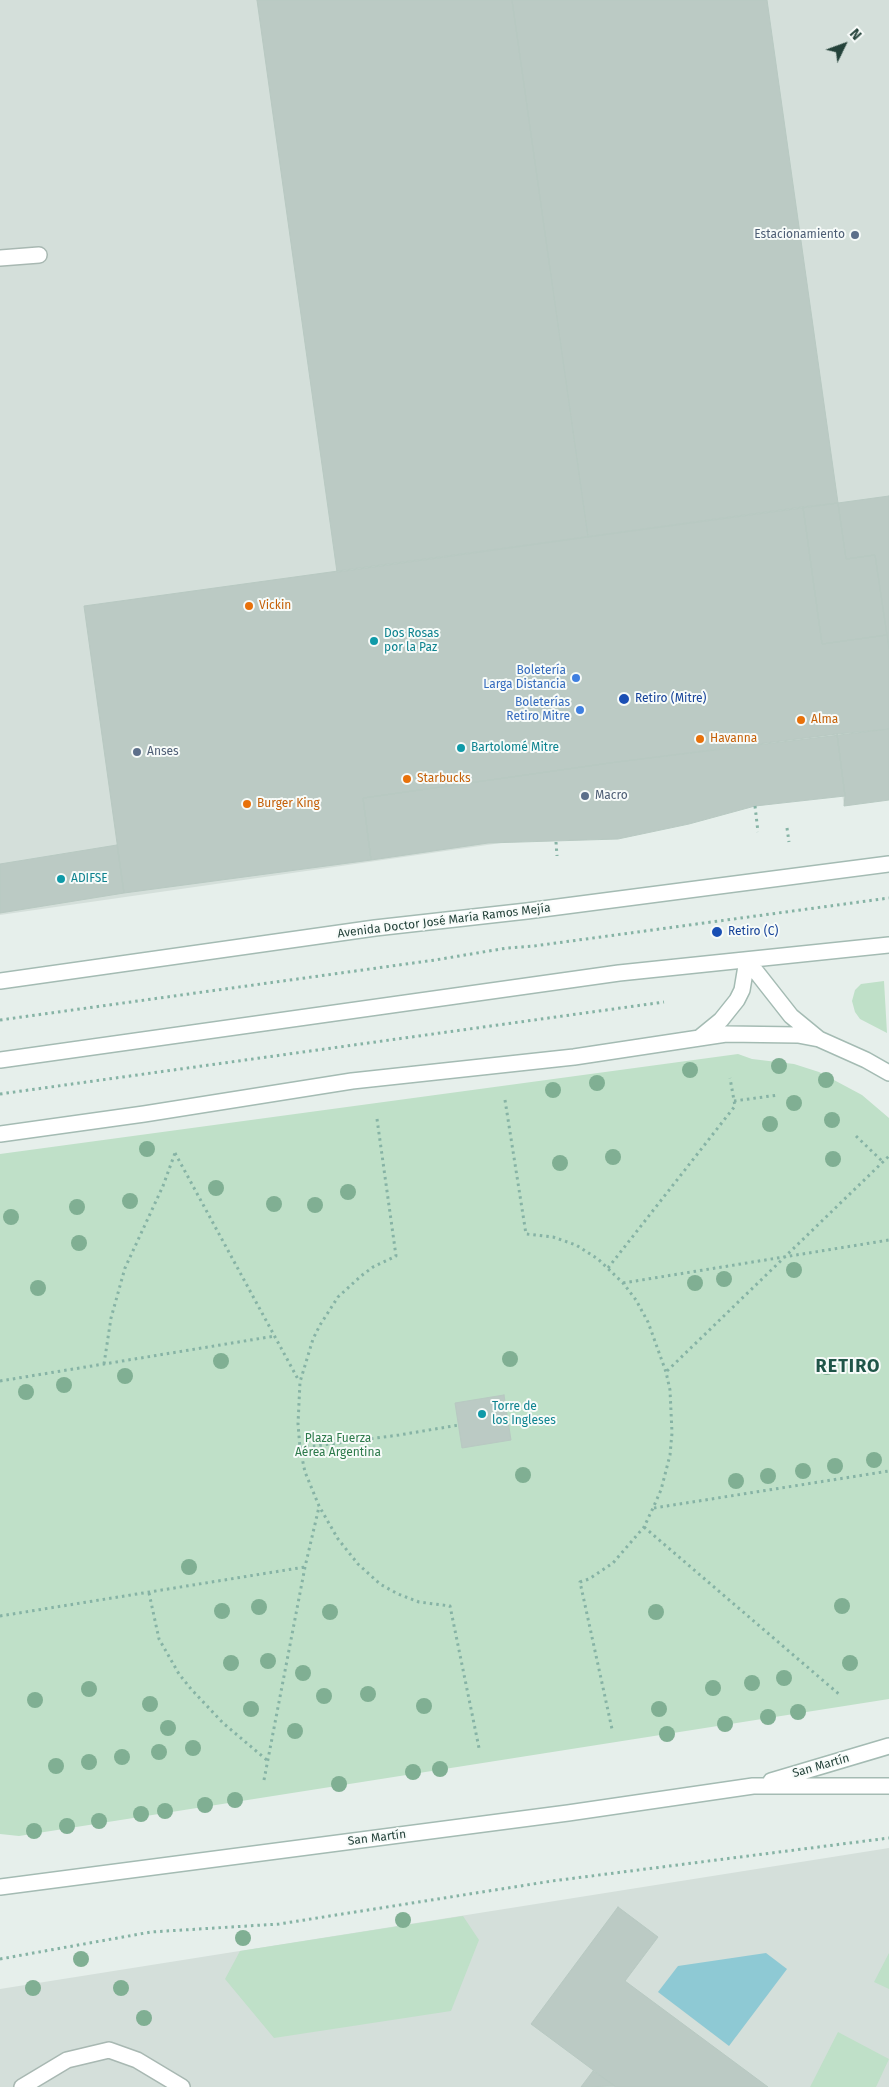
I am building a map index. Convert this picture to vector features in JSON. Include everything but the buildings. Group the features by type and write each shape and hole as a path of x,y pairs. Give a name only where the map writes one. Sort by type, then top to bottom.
{"main road":[{"path":"0,258 39,255"},
{"name":"Avenida Doctor José María Ramos Mejía","path":"0,981 375,928 527,911 889,864"},
{"path":"0,1060 610,974 889,945"},
{"path":"748,960 786,1010 819,1039"},
{"path":"696,1040 721,1020 737,1000 744,984 748,960"},
{"path":"0,1134 352,1081 574,1057 726,1034 798,1035 819,1039 866,1060 889,1073"},
{"name":"San Martín","path":"0,1887 539,1817 753,1786 889,1746"},
{"name":"San Martín","path":"753,1786 889,1786"},
{"path":"22,2087 67,2060 109,2050 137,2060 182,2087"}],"path":[{"path":"756,806 758,832"},
{"path":"787,828 789,842"},
{"path":"556,842 556,856"},
{"path":"0,1020 435,960 507,948 534,946 889,898"},
{"path":"0,1094 664,1002"},
{"path":"608,1268 735,1106 730,1078"},
{"path":"734,1101 778,1095"},
{"path":"505,1100 526,1234 553,1237 576,1245 608,1268 623,1283 636,1300 648,1322 666,1372 670,1390 672,1433 665,1475 654,1508 644,1527 613,1563 589,1579 580,1582 612,1729"},
{"path":"377,1119 396,1256 373,1267 360,1276 338,1297 313,1339 300,1382 298,1424 300,1448 305,1472 319,1506 327,1522 358,1564 380,1584 398,1594 419,1602 450,1606 479,1748"},
{"path":"856,1136 883,1162"},
{"path":"104,1364 111,1318 125,1268 163,1186 175,1153 300,1382"},
{"path":"666,1372 889,1156"},
{"path":"623,1283 889,1240"},
{"path":"0,1381 275,1336"},
{"path":"300,1448 459,1425"},
{"path":"654,1508 889,1471"},
{"path":"264,1780 305,1567 319,1506"},
{"path":"644,1527 840,1696"},
{"path":"0,1616 305,1567"},
{"path":"149,1593 159,1640 171,1662 207,1707 239,1738 268,1761"},
{"path":"0,1960 151,1932 279,1924 552,1881 889,1838"}],"shaded area":[{"path":"0,0 889,0 889,799 844,806 842,794 0,915"},
{"path":"889,1848 889,2087 0,2087 0,1989"}],"green space":[{"path":"884,981 887,1033 860,1019 855,1012 852,1001 855,990 861,984"},
{"name":"Plaza Fuerza Aérea Argentina","path":"738,1054 752,1059 794,1064 819,1072 862,1095 889,1118 889,1699 19,1836 0,1834 0,1154"},
{"path":"463,1916 479,1940 451,2011 274,2038 225,1979 240,1951"},
{"path":"889,1953 889,1989 874,1982"},
{"path":"838,2032 889,2059 876,2087 810,2087"}],"water":[{"path":"766,1953 787,1969 729,2046 658,1992 678,1966"}],"place":[{"name":"Estacionamiento","path":"855,235"},
{"name":"Vickin","path":"249,606"},
{"name":"Dos Rosas por la Paz","path":"374,641"},
{"name":"Boletería Larga Distancia","path":"576,678"},
{"name":"Retiro (Mitre)","path":"624,699"},
{"name":"Boleterías Retiro Mitre","path":"580,710"},
{"name":"Alma","path":"801,720"},
{"name":"Havanna","path":"700,739"},
{"name":"Bartolomé Mitre","path":"461,748"},
{"name":"Anses","path":"137,752"},
{"name":"Starbucks","path":"407,779"},
{"name":"Macro","path":"585,796"},
{"name":"Burger King","path":"247,804"},
{"name":"ADIFSE","path":"61,879"},
{"name":"Retiro (C)","path":"717,932"},
{"name":"Torre de los Ingleses","path":"482,1414"}],"district":[{"name":"RETIRO","path":"848,1367"}]}
